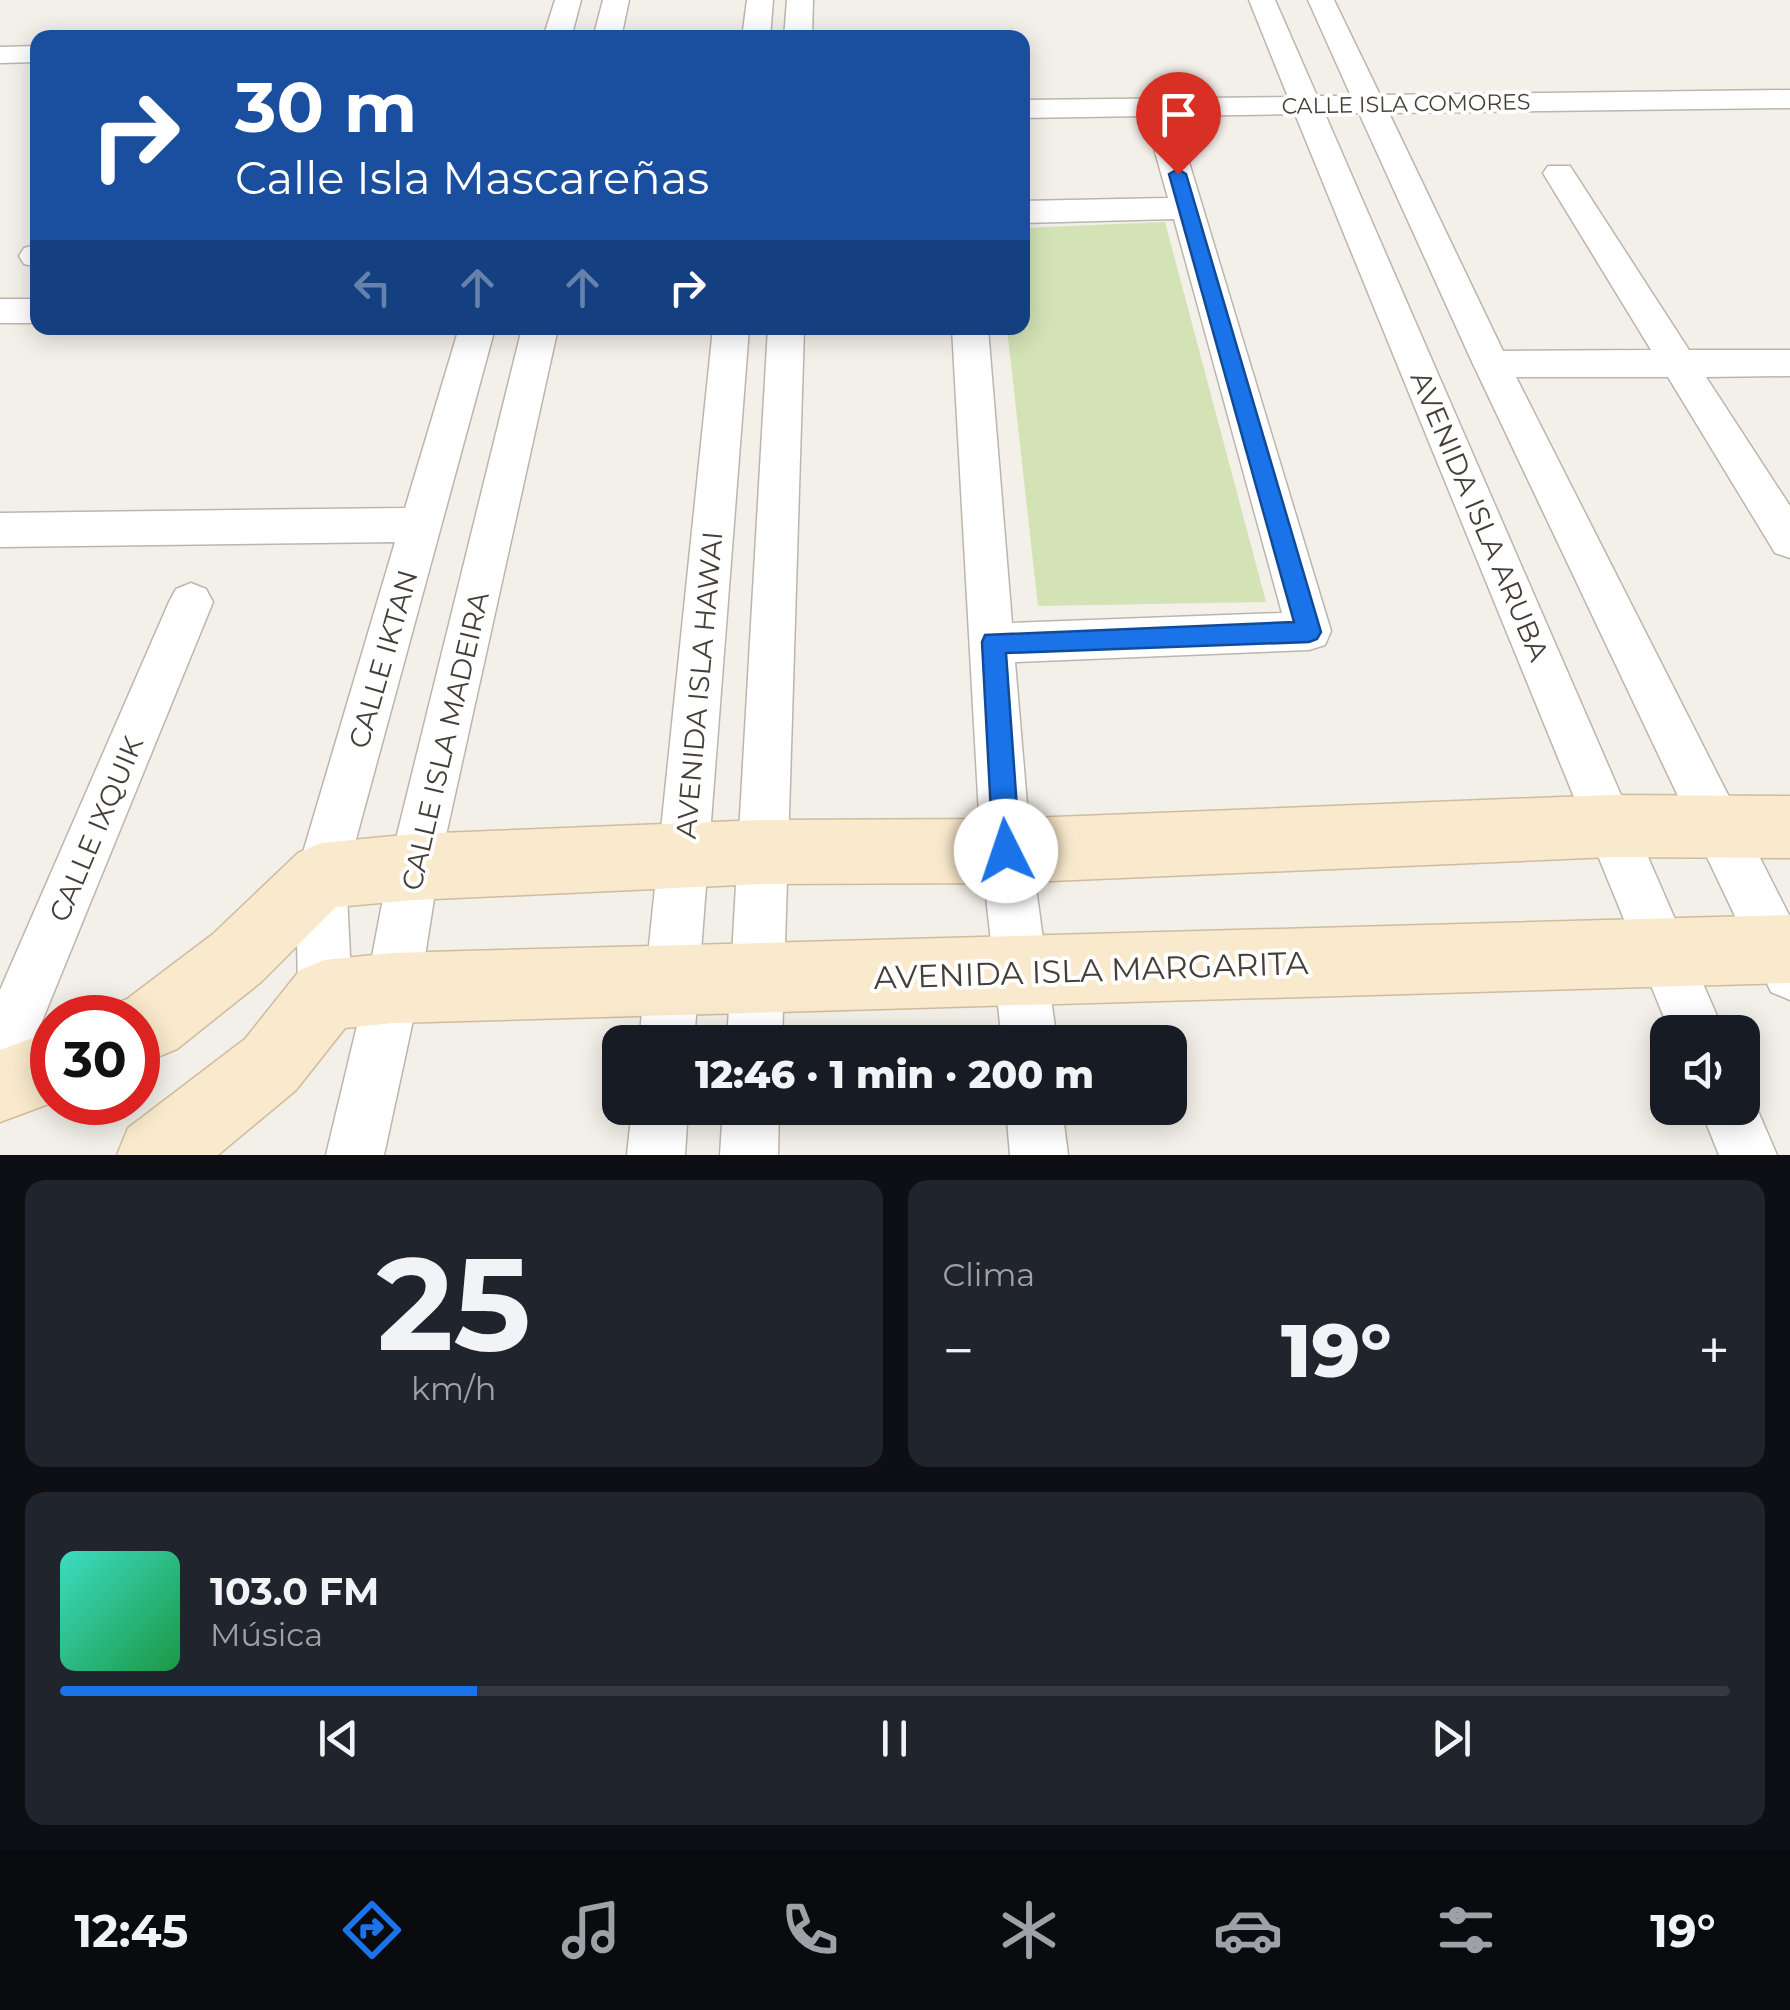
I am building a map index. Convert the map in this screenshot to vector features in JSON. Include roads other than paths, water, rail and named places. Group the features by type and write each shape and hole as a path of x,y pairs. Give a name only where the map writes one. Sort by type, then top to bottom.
{"street":[{"path":"559,30 568,0"},
{"path":"610,30 616,0"},
{"path":"757,30 760,0"},
{"path":"798,30 800,0"},
{"name":"AVENIDA ISLA ARUBA","path":"1262,0 1690,1015"},
{"path":"1321,0 1491,364 1786,957"},
{"path":"0,55 30,54"},
{"name":"CALLE ISLA COMORES","path":"1030,110 1790,99"},
{"path":"994,642 1309,632 1158,108"},
{"path":"1559,173 1790,541"},
{"path":"1030,212 1187,208"},
{"path":"0,311 30,310"},
{"name":"CALLE IKTAN","path":"359,991 321,876 475,335"},
{"name":"CALLE ISLA MADEIRA","path":"355,1155 359,991 414,867 538,335"},
{"name":"AVENIDA ISLA HAWAI","path":"668,1012 729,335"},
{"path":"755,1011 786,335"},
{"path":"971,335 1006,851 1027,1025"},
{"path":"1491,364 1790,363"},
{"path":"0,530 422,525"},
{"name":"CALLE IXQUIK","path":"0,1056 191,602"},
{"path":"160,1018 237,958 321,876 414,867 762,852 1006,851 1611,826 1790,827"},
{"name":"AVENIDA ISLA MARGARITA","path":"359,991 668,1012 755,1011 1022,974 1662,950 1786,957"},
{"path":"155,1155 251,1086 312,1018 359,991"},
{"path":"0,1086 30,1075"},
{"path":"656,1155 659,1125"},
{"path":"749,1155 750,1125"},
{"path":"1036,1125 1039,1155"},
{"path":"1735,1125 1748,1155"}]}
